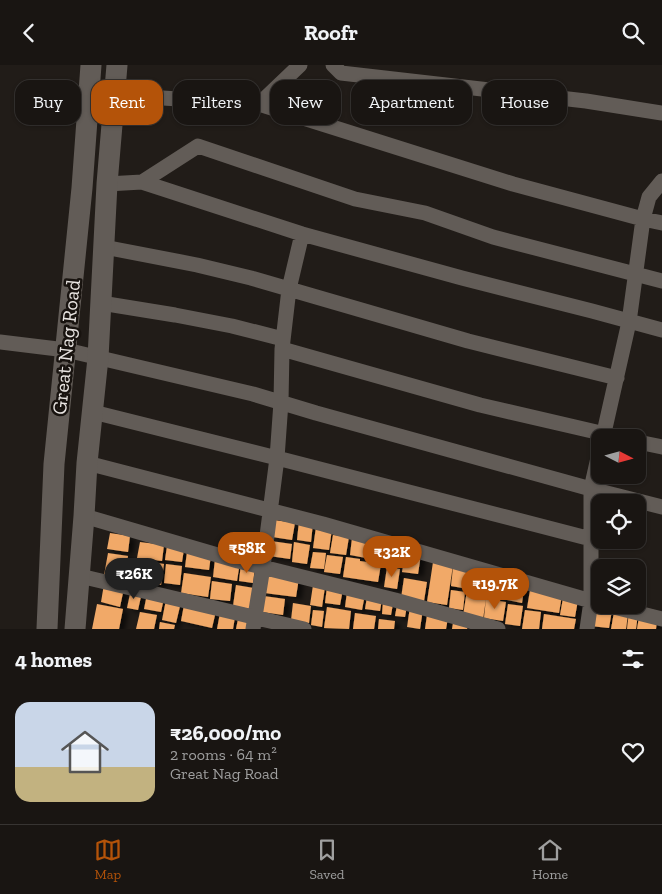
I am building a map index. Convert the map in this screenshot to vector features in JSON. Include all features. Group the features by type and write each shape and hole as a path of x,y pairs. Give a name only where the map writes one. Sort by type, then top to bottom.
{"main road":[{"name":"Great Nag Road","path":"47,629 54,464 82,188 91,65"},
{"name":"Great Nag Road","path":"116,80 117,65"},
{"name":"Great Nag Road","path":"75,629 87,463 98,358 112,125"}],"street":[{"path":"260,103 300,65"},
{"path":"334,65 341,73 586,101 662,113"},
{"path":"260,104 512,184 662,223"},
{"path":"142,182 198,146 355,199 425,213 493,237 662,281"},
{"path":"608,429 629,322 643,219 649,197 662,181"},
{"path":"107,184 142,182 302,234 662,330"},
{"path":"255,623 277,457 282,344 289,289 302,234"},
{"path":"104,247 251,277 468,341 617,378"},
{"path":"101,303 232,326 282,344 480,405 591,436"},
{"path":"0,342 66,349 253,394 590,489 662,507"},
{"path":"93,412 277,457 591,539 590,489 592,484"},
{"path":"646,444 662,447"},
{"path":"87,463 333,526 591,601"},
{"path":"84,516 263,567 395,600 498,629"},
{"path":"80,576 255,623 304,629"},
{"path":"587,629 594,614"},
{"path":"642,614 662,619"}],"building":[{"path":"274,520 295,523 292,540 272,537"},
{"path":"299,521 313,523 311,542 297,540"},
{"path":"316,527 332,529 329,550 313,548"},
{"path":"110,533 130,536 128,552 107,549"},
{"path":"333,535 349,537 346,555 330,553"},
{"path":"352,538 384,546 382,561 350,555"},
{"path":"271,541 292,544 290,559 269,556"},
{"path":"140,542 164,545 162,561 137,558"},
{"path":"294,542 310,545 307,564 292,562"},
{"path":"167,546 184,549 182,562 165,560"},
{"path":"385,548 401,550 400,563 383,561"},
{"path":"405,551 421,554 418,574 402,572"},
{"path":"187,552 211,555 209,570 185,567"},
{"path":"313,552 326,553 324,569 310,568"},
{"path":"108,553 128,556 125,578 104,575"},
{"path":"327,555 343,557 340,574 324,572"},
{"path":"346,557 381,564 378,582 343,577"},
{"path":"215,559 240,562 237,581 213,577"},
{"path":"135,560 164,564 161,585 132,581"},
{"path":"433,562 453,565 447,605 427,602"},
{"path":"166,564 182,566 180,585 164,583"},
{"path":"241,564 255,567 253,583 239,581"},
{"path":"387,567 400,569 397,589 384,587"},
{"path":"453,568 470,570 468,589 451,586"},
{"path":"472,570 483,571 480,590 469,589"},
{"path":"184,573 211,577 208,597 181,593"},
{"path":"266,574 299,578 296,597 264,593"},
{"path":"404,578 427,582 424,601 401,598"},
{"path":"490,578 508,580 505,598 487,596"},
{"path":"212,581 232,584 230,601 210,599"},
{"path":"509,581 525,583 522,603 507,600"},
{"path":"104,584 124,588 120,607 101,602"},
{"path":"236,585 254,588 251,609 233,606"},
{"path":"313,585 325,587 322,607 310,605"},
{"path":"327,587 343,589 340,605 325,603"},
{"path":"131,589 142,592 138,610 127,608"},
{"path":"451,590 465,592 463,610 449,608"},
{"path":"467,590 487,592 483,619 463,616"},
{"path":"530,590 562,595 559,613 527,608"},
{"path":"347,592 365,594 362,610 345,607"},
{"path":"147,594 164,598 161,612 144,609"},
{"path":"264,596 285,599 283,615 262,612"},
{"path":"367,597 382,599 380,611 365,609"},
{"path":"563,598 578,600 575,617 560,615"},
{"path":"486,599 506,602 503,621 484,618"},
{"path":"166,600 181,602 176,623 162,620"},
{"path":"383,602 393,604 391,615 382,614"},
{"path":"293,603 311,606 309,623 291,620"},
{"path":"97,604 123,609 119,629 92,629"},
{"path":"508,604 523,606 520,626 505,624"},
{"path":"184,605 216,611 212,628 181,621"},
{"path":"397,605 407,606 405,617 395,616"},
{"path":"327,607 351,611 349,629 324,628"},
{"path":"410,607 423,609 420,629 407,627"},
{"path":"313,610 324,611 322,627 311,625"},
{"path":"525,610 541,612 539,629 522,629"},
{"path":"140,612 157,615 154,629 136,629"},
{"path":"220,613 235,617 233,629 217,629"},
{"path":"355,613 376,616 374,629 353,629"},
{"path":"544,614 576,619 574,629 542,629"},
{"path":"592,614 611,614 609,628 590,626"},
{"path":"614,614 628,614 626,629 611,629"},
{"path":"629,614 638,614 636,629 627,629"},
{"path":"427,615 448,618 446,629 425,629"},
{"path":"639,617 657,620 656,629 637,629"},
{"path":"238,619 252,622 251,629 236,629"},
{"path":"379,619 395,621 394,629 378,629"},
{"path":"160,622 175,625 174,629 159,629"},
{"path":"453,623 468,625 467,629 452,629"}]}
